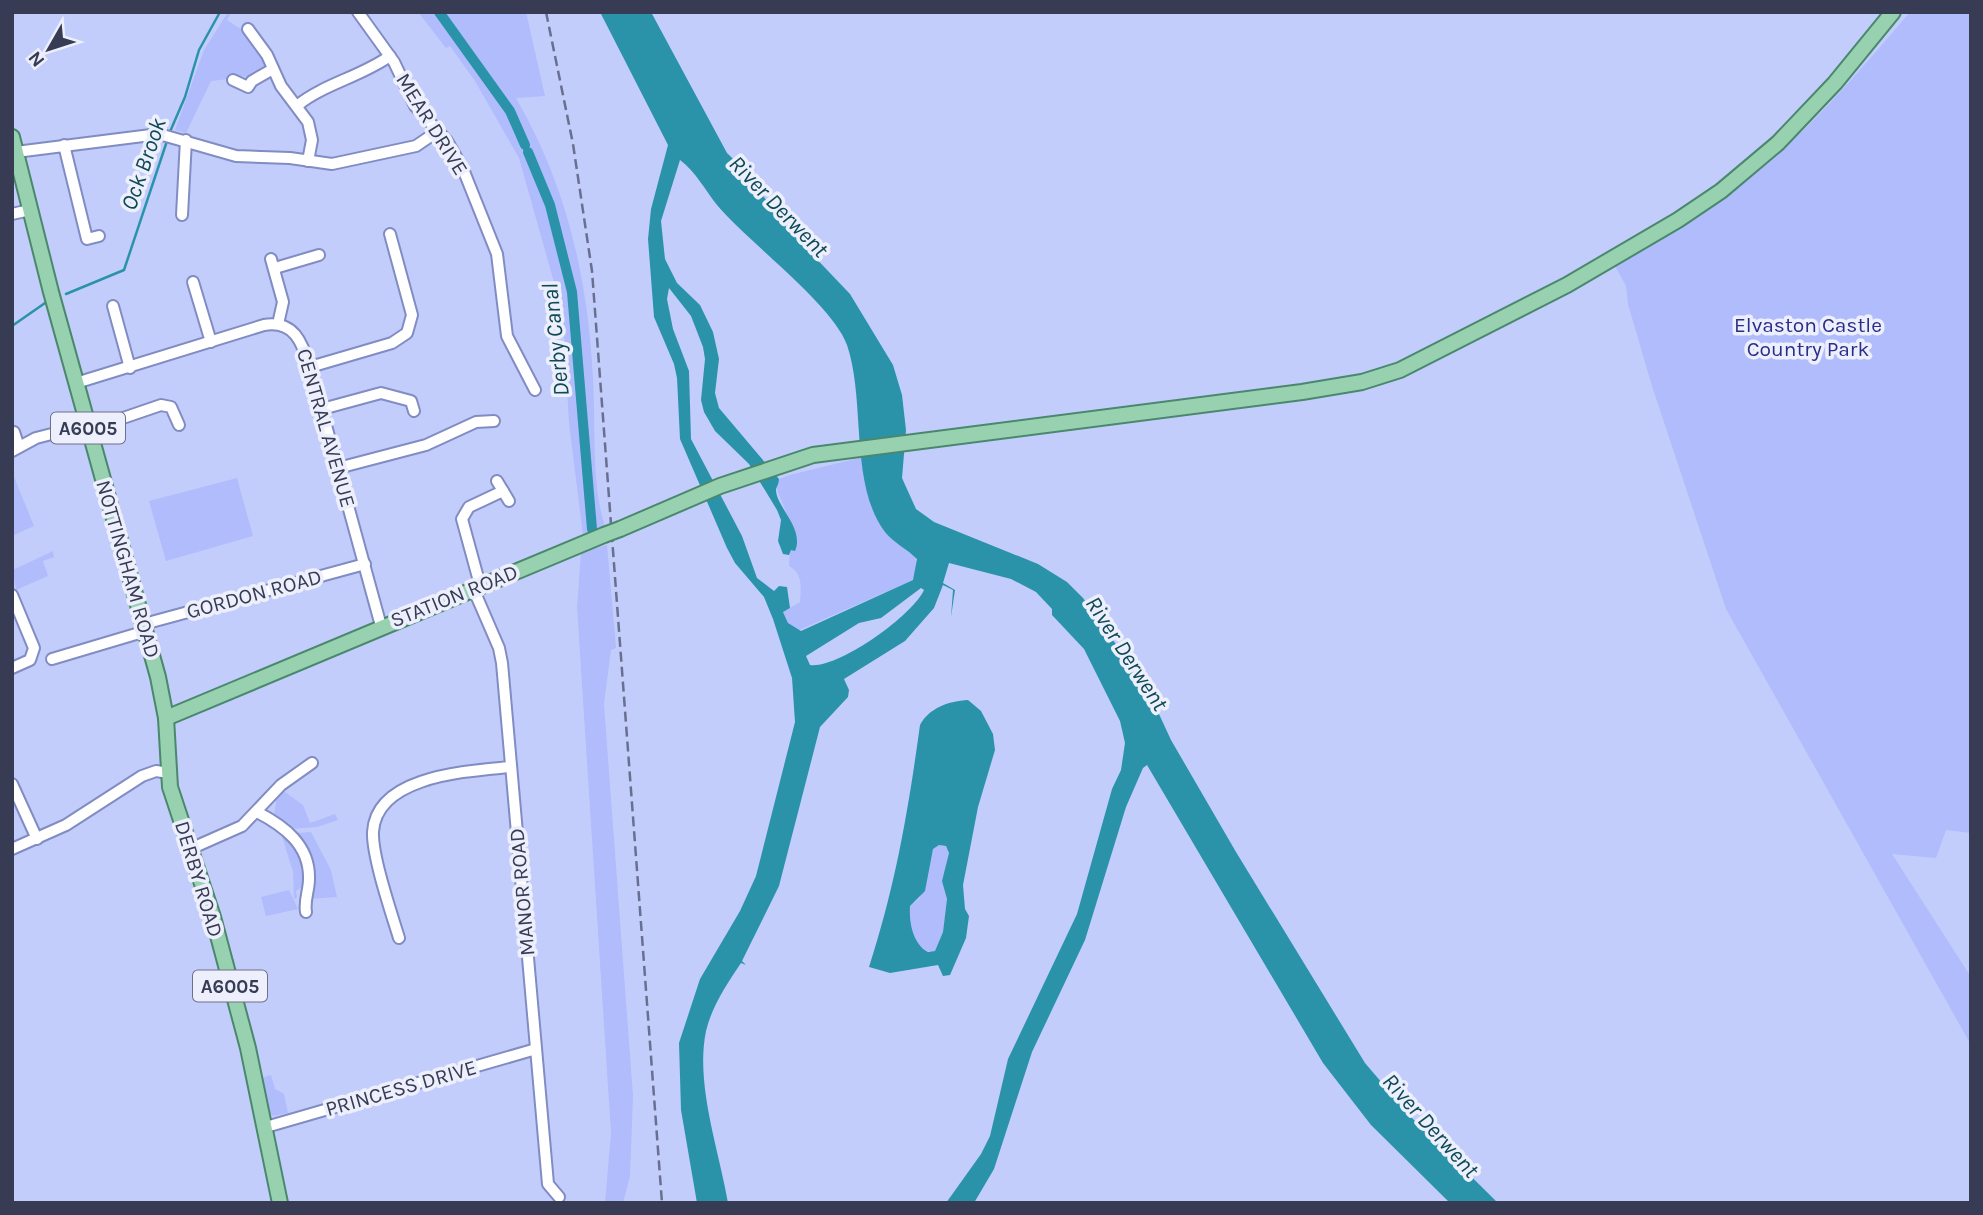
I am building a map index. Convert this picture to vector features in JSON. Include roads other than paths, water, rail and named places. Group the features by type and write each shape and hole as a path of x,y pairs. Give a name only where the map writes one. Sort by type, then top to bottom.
{"main road":[{"name":"STATION ROAD","path":"166,718 697,495 778,465 843,450 1302,393 1362,382 1400,370 1567,285 1650,237 1721,191 1800,122 1893,12"},
{"name":"NOTTINGHAM ROAD","path":"12,137 76,383 145,628 166,718"},
{"name":"DERBY ROAD","path":"166,718 169,773 190,849 213,917 266,1128 280,1203"}],"street":[{"name":"MEAR DRIVE","path":"358,12 390,56 415,106 459,160 493,242 501,273 507,336 517,370 535,390"},
{"path":"248,29 263,47 286,94 298,106 312,136 308,161"},
{"path":"298,106 314,93 364,73 390,56"},
{"path":"233,80 248,87 252,81 273,69"},
{"path":"16,152 163,134 236,156 338,163 416,146 438,131"},
{"path":"182,138 182,215"},
{"path":"64,145 87,239 99,236"},
{"path":"12,214 30,210"},
{"path":"310,367 393,343 407,333 412,315 390,234"},
{"path":"481,246 493,242"},
{"path":"76,383 264,325 278,324 283,302 273,264 318,255"},
{"path":"193,282 211,342"},
{"path":"113,306 130,368"},
{"name":"CENTRAL AVENUE","path":"278,324 289,328 299,337 310,367 381,626"},
{"path":"322,409 381,393 411,401 414,411"},
{"path":"13,432 16,449 36,438 88,427 161,405 171,407 179,425"},
{"path":"338,468 426,445 476,422 494,421"},
{"name":"MANOR ROAD","path":"503,491 469,507 461,519 476,587 500,653 548,1184 559,1197"},
{"name":"GORDON ROAD","path":"52,659 145,628 365,564"},
{"path":"12,668 30,660 34,648 13,598"},
{"path":"190,849 232,831 257,812 281,785 312,763"},
{"path":"399,938 390,927 373,838 376,819 382,807 393,797 433,777 510,767"},
{"path":"12,849 66,825 142,776 156,771 169,773"},
{"path":"12,784 37,839"},
{"path":"257,812 290,832 307,860 309,884 306,912"},
{"name":"PRINCESS DRIVE","path":"266,1128 536,1049"}],"waterway":[{"name":"Ock Brook","path":"169,134 185,97 199,50 220,12"},
{"name":"Derby Canal","path":"439,12 510,111 525,145"},
{"name":"Ock Brook","path":"66,294 124,270 167,141"},
{"name":"Derby Canal","path":"528,152 550,205 572,292 592,529"},
{"name":"Ock Brook","path":"12,326 45,303"}],"railway":[{"path":"546,12 573,144 592,271 662,1203"}],"water label":[{"name":"River Derwent","path":"779,206"},
{"name":"River Derwent","path":"1127,653"},
{"name":"River Derwent","path":"1431,1125"}],"park label":[{"name":"Elvaston Castle Country Park","path":"1808,337"}]}
